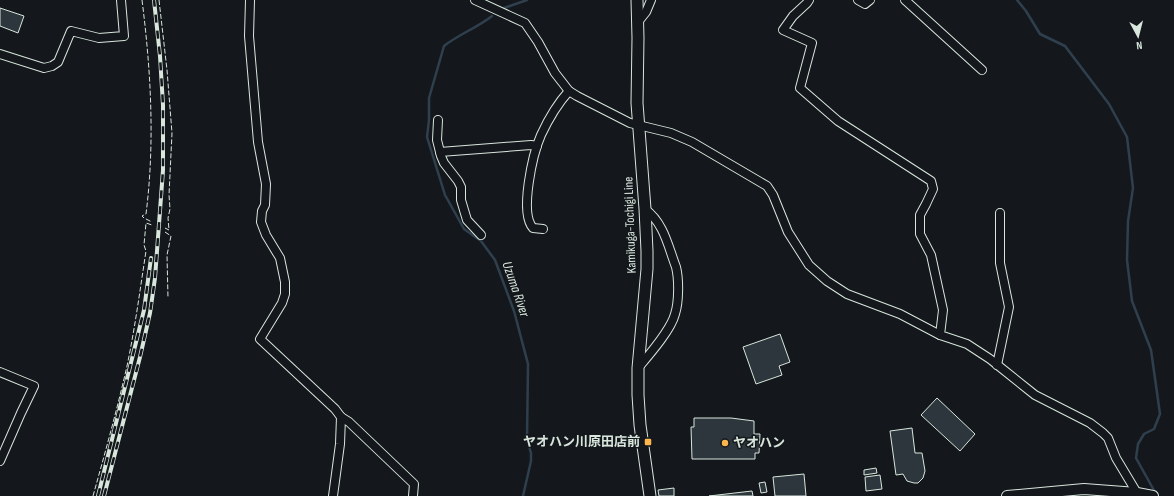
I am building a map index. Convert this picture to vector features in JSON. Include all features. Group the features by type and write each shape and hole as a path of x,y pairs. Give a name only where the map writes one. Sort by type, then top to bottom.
{"main road":[{"name":"Kamikuga-Tochigi Line","path":"637,0 638,22 636,85 647,252 647,269 638,368 638,395 640,425 650,496"}],"street":[{"path":"0,54 44,68 52,66 58,62 71,31 99,38 124,36 121,0"},
{"path":"250,0 249,36 258,142 266,184 265,205 262,211 261,222 266,235 280,258 285,282 285,294 282,303 260,339 341,417 349,422 414,484 413,496"},
{"path":"475,0 525,23 538,42 555,73 569,91 630,123 671,133 692,142 767,186 773,195 788,232 808,265 827,281 847,294 900,314 940,335 967,344 990,359 1035,395 1090,423 1108,438 1116,458 1144,494"},
{"path":"638,22 646,12 651,0"},
{"path":"809,0 808,3 792,16 784,30 812,43 800,88 838,121 931,181 933,189 920,215 920,234 931,255 943,310 940,335"},
{"path":"858,0 865,4 870,0"},
{"path":"905,0 982,70"},
{"path":"543,229 533,228 527,218 526,209 532,168 541,135 564,96 569,91"},
{"path":"438,120 437,140 444,163 461,187 461,200 467,220 481,235"},
{"path":"440,152 531,145 537,146"},
{"path":"638,368 670,326 675,314 678,293 677,270 662,228 652,214 645,209"},
{"path":"997,365 1008,307 1000,263 1000,214"},
{"path":"0,372 34,386 0,461"},
{"path":"332,496 340,444 341,417"},
{"path":"1007,496 1084,489 1144,494"}],"building":[{"path":"0,8 24,16 18,33 0,26"},
{"path":"780,334 790,362 779,366 782,375 756,384 743,347"},
{"path":"937,398 975,434 960,451 921,415"},
{"name":"ヤオハン","path":"694,418 731,418 754,421 754,434 760,434 759,453 755,453 755,459 692,459 691,427 694,427"},
{"path":"912,428 915,453 922,453 925,471 923,478 918,483 907,481 903,474 896,475 890,431"},
{"path":"876,468 877,473 864,475 864,470"},
{"path":"804,474 806,496 775,496 773,477"},
{"path":"880,475 882,489 866,491 865,477"},
{"path":"765,482 767,492 761,493 759,483"},
{"path":"674,488 674,496 659,496 658,490"},
{"path":"752,491 753,496 709,496"}],"waterway":[{"name":"Uzuma River","path":"504,8 527,0"},
{"path":"1017,0 1026,11 1040,34 1065,46 1109,104 1127,137 1133,188 1128,221 1127,260 1132,301 1151,350 1160,414 1154,429 1144,434 1138,444 1136,458 1156,494"},
{"name":"Uzuma River","path":"492,16 444,46 429,98 427,137 445,195 464,229 481,241 495,260 514,311 528,364 527,440 531,453 531,461 523,496"}],"railway":[{"path":"104,496 140,357 150,313 155,278 163,170 163,105 154,0"},
{"path":"98,496 144,310 151,258"}],"fence":[{"path":"142,0 148,53 151,107 149,187 146,214 142,216 152,222"},
{"path":"159,0 172,133 169,195 170,209 168,218 169,230 165,228"},
{"path":"93,496 130,352 146,251 144,245 146,223 152,225"},
{"path":"165,232 171,236 167,255 168,298"}],"place":[{"name":"ヤオハン川原田店前","path":"648,442"},
{"name":"ヤオハン","path":"725,443"}]}
